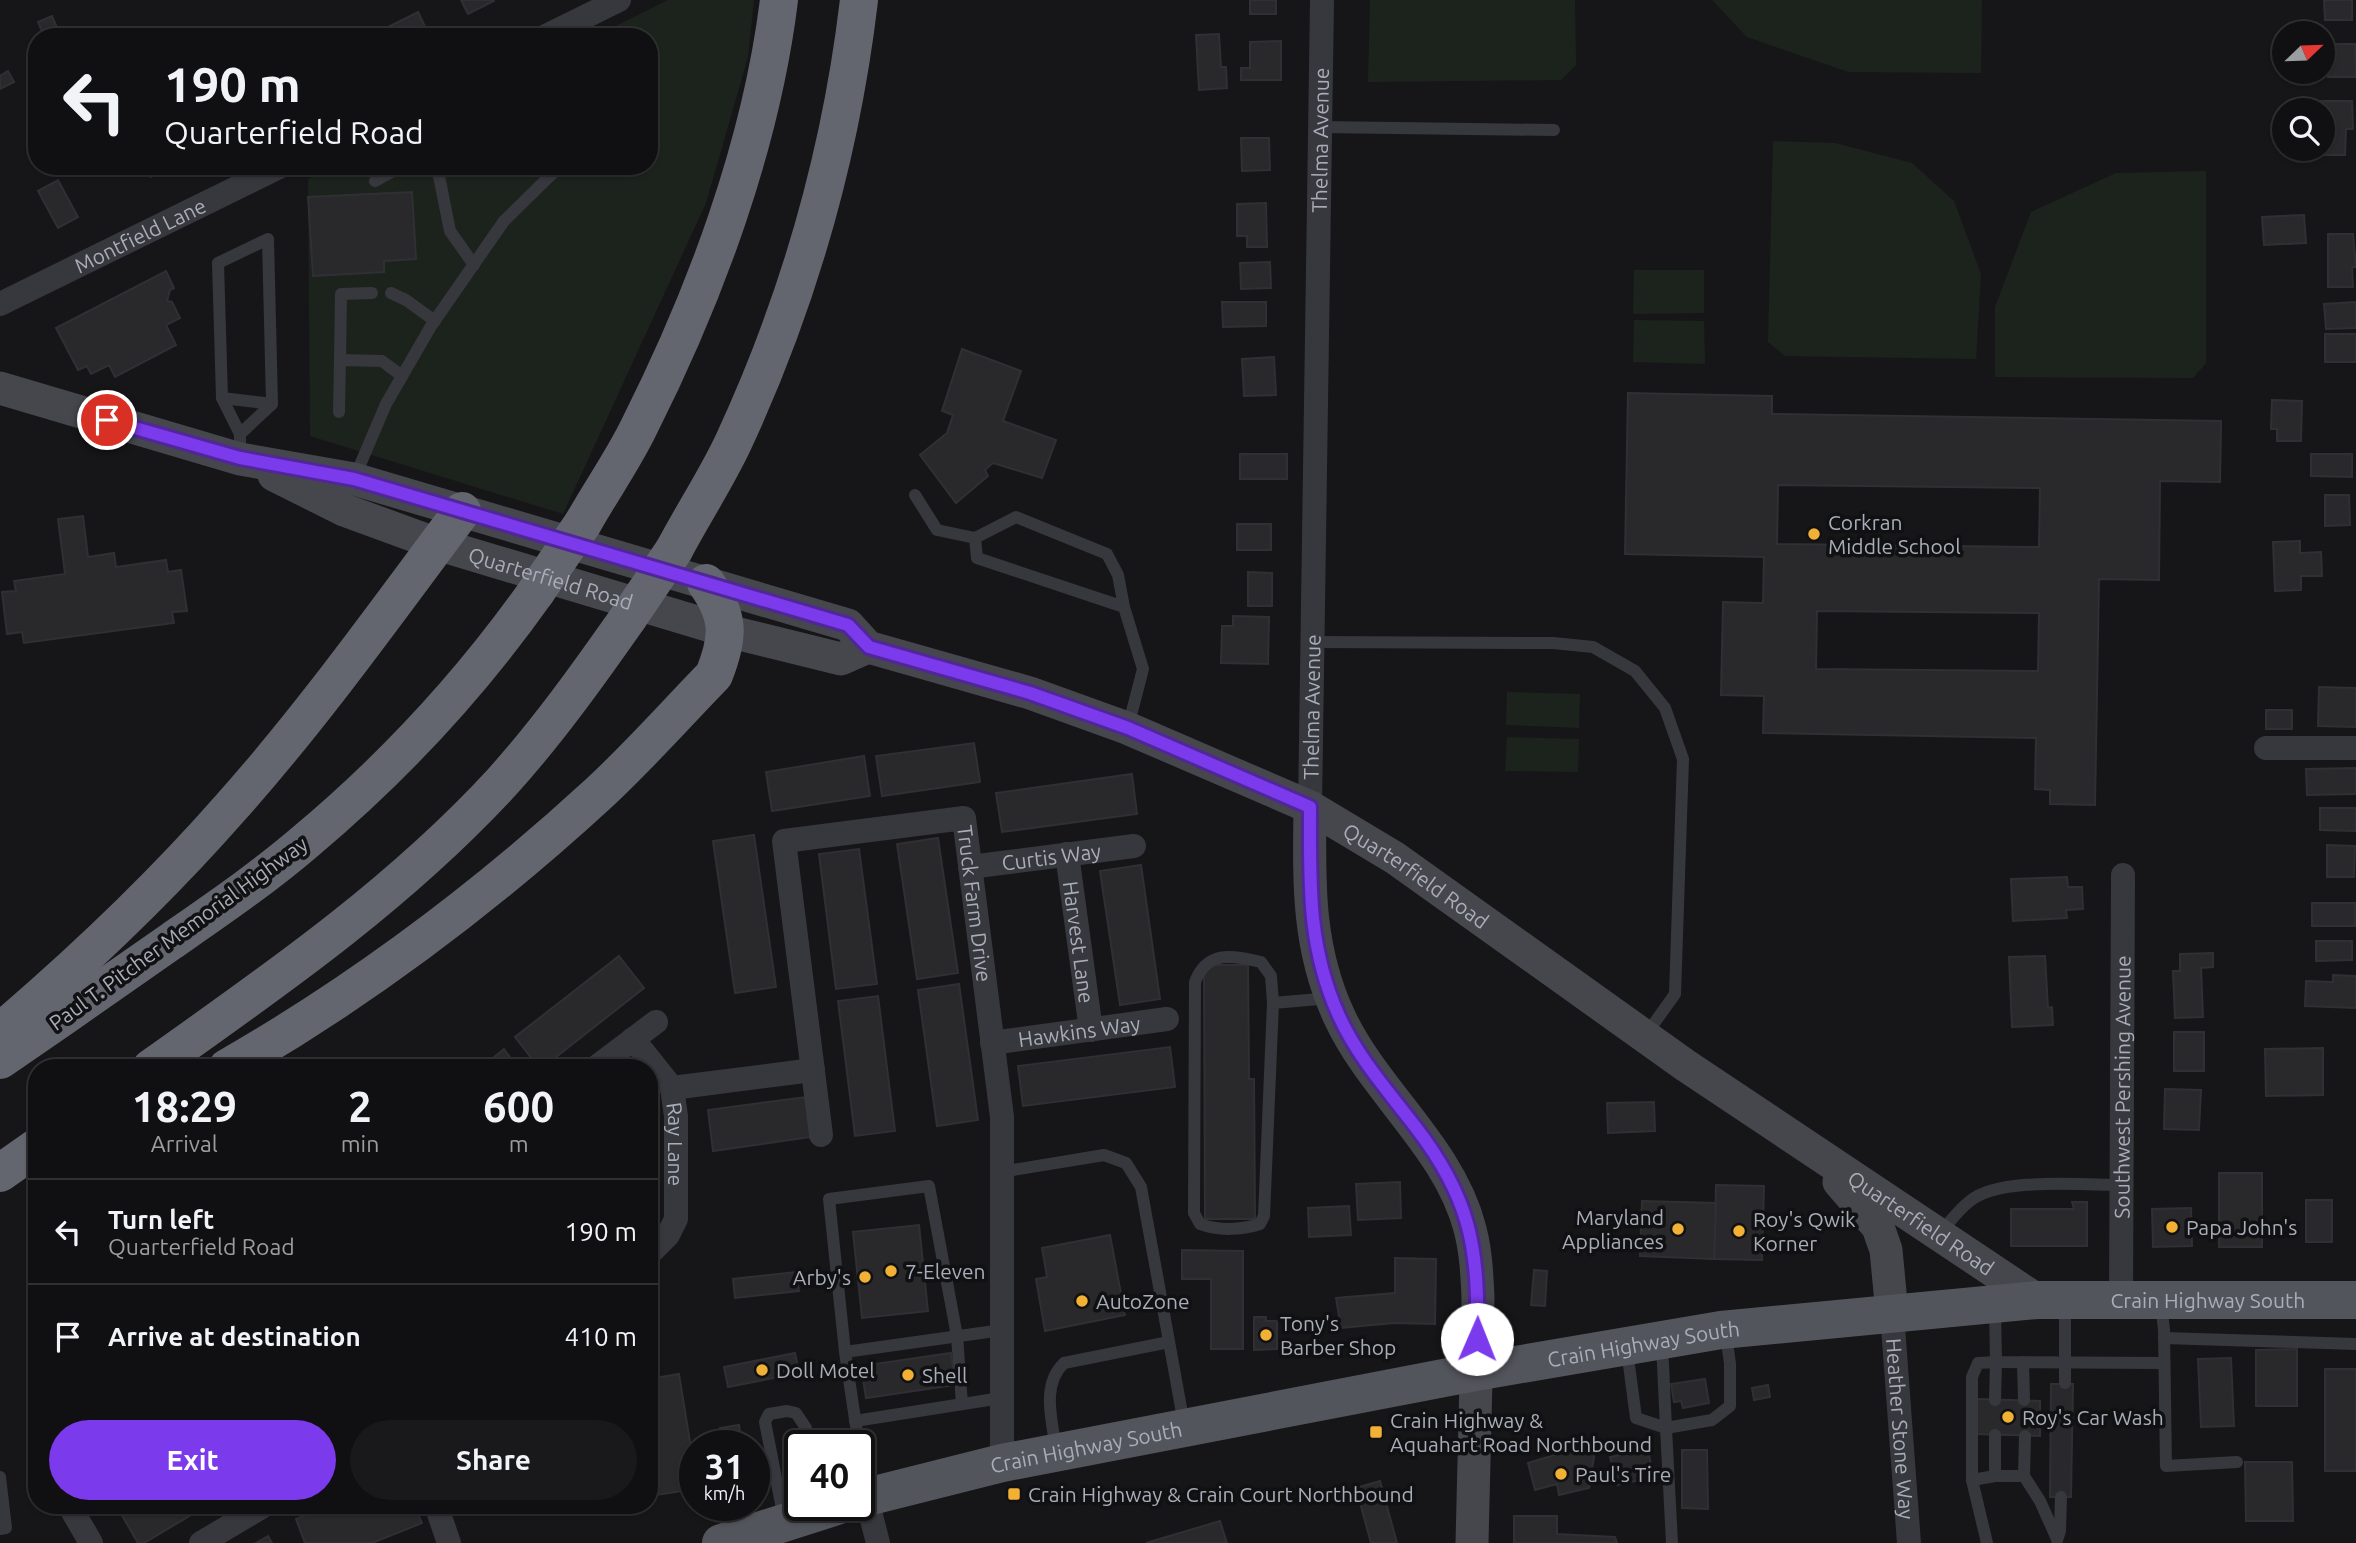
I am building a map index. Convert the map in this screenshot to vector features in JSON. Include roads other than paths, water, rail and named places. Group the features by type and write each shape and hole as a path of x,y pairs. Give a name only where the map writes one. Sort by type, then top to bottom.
{"highway":[{"name":"Paul T. Pitcher Memorial Highway","path":"0,1060 227,902 305,842 377,778 498,646 583,523 638,429 687,325 723,232 755,121 779,0"},
{"path":"164,1059 349,924 439,845 501,783 564,708 674,550 732,444 768,359 804,260 835,145 859,0"},
{"path":"0,1032 139,906 233,806 331,687 462,511"},
{"path":"242,1059 352,989 431,934 509,872 600,792 714,675 723,654 727,631 717,598 706,583"},
{"path":"0,1173 28,1153"},
{"path":"0,1194 28,1178"}],"main road":[{"name":"Quarterfield Road","path":"0,388 240,446 848,625 869,647 1030,693 1128,728 1310,807 1371,842 1645,1036 1938,1234 2051,1300"},
{"name":"Quarterfield Road","path":"240,446 344,510 437,544 727,631 841,659 869,647"},
{"name":"Thelma Avenue","path":"1310,807 1309,880 1312,927 1318,959 1331,998 1351,1039 1393,1100 1431,1148 1463,1208 1470,1229 1476,1265 1472,1543"},
{"name":"Quarterfield Road","path":"1804,1144 1878,1227 1886,1250 1892,1313"},
{"name":"Crain Highway South","path":"875,1496 1002,1463 1475,1372 1725,1329 2051,1300 2161,1299 2355,1304"},
{"name":"Crain Highway South","path":"721,1543 788,1521"}],"street":[{"path":"562,28 619,0"},
{"name":"Thelma Avenue","path":"1310,807 1322,0"},
{"name":"Montfield Lane","path":"0,304 263,175"},
{"path":"2266,748 2356,748"},
{"name":"Truck Farm Drive","path":"821,1135 784,841 964,818 1002,1117 1002,1463"},
{"name":"Curtis Way","path":"970,867 1134,846"},
{"name":"Harvest Lane","path":"1067,854 1091,1030"},
{"name":"Southwest Pershing Avenue","path":"2121,1299 2123,875"},
{"name":"Hawkins Way","path":"992,1043 1167,1019"},
{"path":"607,1059 656,1022"},
{"name":"Ray Lane","path":"633,1039 649,1059"},
{"name":"Ray Lane","path":"658,1070 672,1088 676,1116 676,1219 668,1236 658,1245"},
{"path":"672,1088 813,1070"},
{"name":"Heather Stone Way","path":"1892,1313 1909,1543"},
{"path":"74,1514 92,1543"},
{"path":"201,1543 250,1514"},
{"path":"439,1514 449,1543"},
{"path":"849,1521 878,1543"}],"lane":[{"path":"1320,127 1554,130"},
{"path":"375,181 386,175"},
{"path":"439,175 450,231 474,265"},
{"path":"354,479 386,404 435,321 504,221 551,175"},
{"path":"268,239 272,404 240,446 222,398 218,263 268,239"},
{"path":"339,412 341,294 372,293"},
{"path":"391,293 406,300 435,321"},
{"path":"340,360 382,361 402,376"},
{"path":"222,398 272,404"},
{"path":"915,495 937,530 975,538 1016,517 1107,554 1118,575 1124,607 1143,669 1128,728"},
{"path":"975,538 977,558 1124,607"},
{"path":"1312,642 1553,643 1593,647 1634,671 1665,708 1682,759 1675,994 1645,1036"},
{"path":"1237,956 1261,962 1271,976 1273,1003 1265,1216 1260,1224 1250,1228 1211,1228 1200,1224 1194,1213 1195,982 1200,968 1210,960 1237,956"},
{"path":"1273,1003 1331,998"},
{"path":"1002,1172 1104,1154 1126,1163 1141,1187 1185,1428"},
{"path":"1938,1234 1969,1201 1983,1193 2017,1185 2122,1185"},
{"path":"856,1430 845,1352 829,1199 929,1186 957,1336 962,1404"},
{"path":"2161,1299 2166,1466 2237,1462"},
{"path":"2051,1300 2065,1362 2065,1384"},
{"path":"1995,1304 1995,1400"},
{"path":"1644,1343 1636,1418 1665,1428 1712,1420 1730,1406 1730,1364 1725,1329"},
{"path":"845,1352 1002,1330"},
{"path":"2164,1338 2356,1344"},
{"path":"1056,1453 1049,1391 1054,1372 1064,1363 1169,1342"},
{"path":"1644,1343 1665,1428 1672,1543"},
{"path":"2023,1362 2024,1400"},
{"path":"1987,1543 1972,1480 1972,1377 1978,1363 2164,1363"},
{"path":"855,1421 1001,1398"},
{"path":"784,1446 765,1422 769,1415 787,1411 796,1413 806,1430"},
{"path":"1995,1435 1995,1476"},
{"path":"2025,1436 2024,1476 2040,1501 2056,1541"},
{"path":"1972,1480 1995,1476 2024,1476"},
{"path":"0,1477 6,1528 0,1529"},
{"path":"2056,1541 2060,1531 2061,1497"}],"place":[{"name":"Corkran Middle School","path":"1814,534"},
{"name":"Papa John's","path":"2172,1227"},
{"name":"Maryland Appliances","path":"1678,1229"},
{"name":"Roy's Qwik Korner","path":"1739,1231"},
{"name":"7-Eleven","path":"891,1271"},
{"name":"Arby's","path":"865,1277"},
{"name":"AutoZone","path":"1082,1301"},
{"name":"Tony's Barber Shop","path":"1266,1335"},
{"name":"Doll Motel","path":"762,1370"},
{"name":"Shell","path":"908,1375"},
{"name":"Roy's Car Wash","path":"2008,1417"},
{"name":"Crain Highway & Aquahart Road Northbound","path":"1376,1432"},
{"name":"Paul's Tire","path":"1561,1474"},
{"name":"Crain Highway & Crain Court Northbound","path":"1014,1494"}]}
